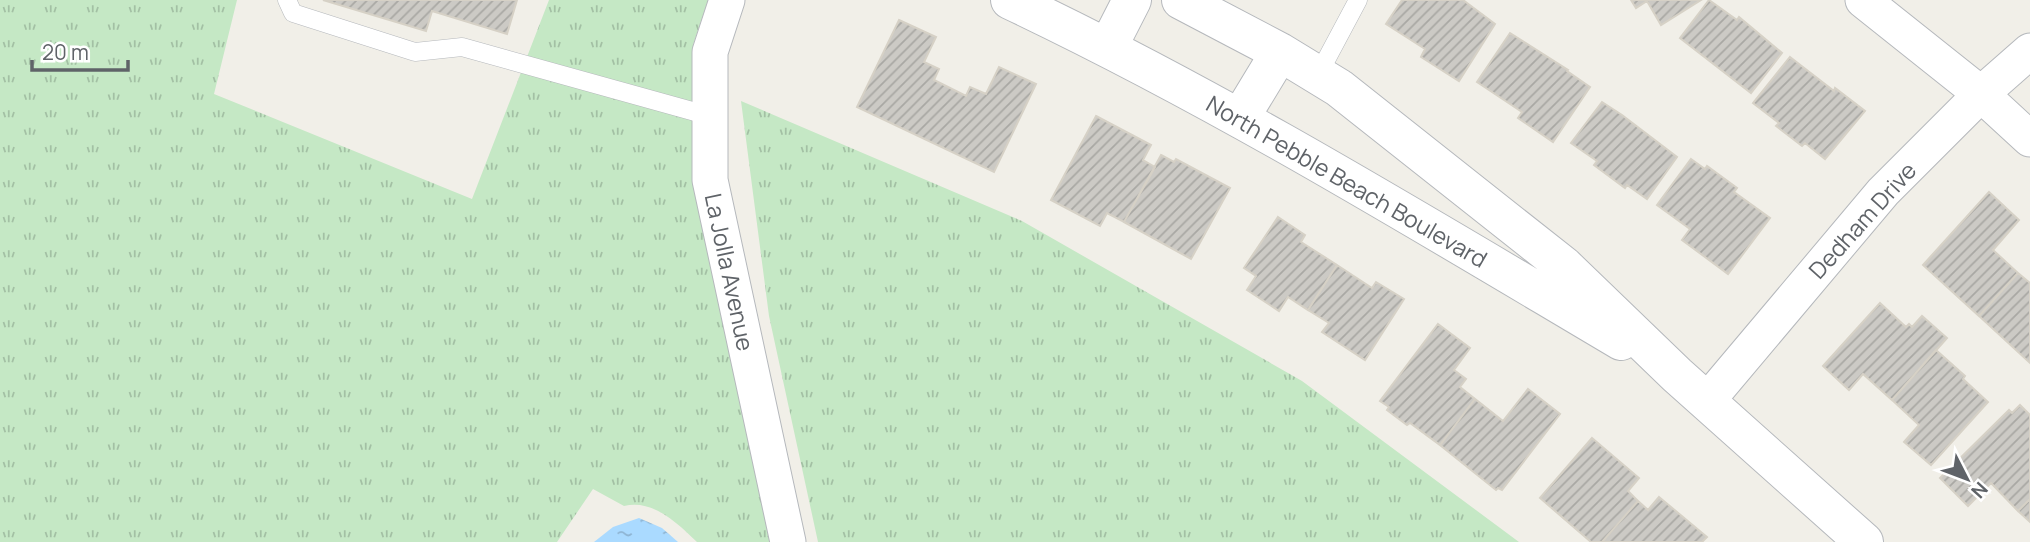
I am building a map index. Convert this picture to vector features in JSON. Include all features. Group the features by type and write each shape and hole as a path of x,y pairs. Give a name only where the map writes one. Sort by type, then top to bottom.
{"street":[{"name":"La Jolla Avenue","path":"727,0 710,52 710,180 788,542"},
{"name":"North Pebble Beach Boulevard","path":"1010,0 1108,47 1310,156 1676,375"},
{"path":"1108,47 1132,0"},
{"name":"North Pebble Beach Boulevard","path":"1181,0 1280,52 1339,88 1563,266 1676,375 1864,542"},
{"path":"1863,0 1980,94 2030,139"},
{"name":"Dedham Drive","path":"1707,401 1883,192 1980,94 2030,51"},
{"path":"1240,118 1280,52"}],"lane":[{"path":"287,0 293,13 415,52 462,47 710,116"},
{"path":"1318,75 1358,0"}],"green space":[{"path":"0,0 237,0 214,94 472,199 549,0 708,0 693,45 693,181 770,542 697,542 673,520 655,509 624,506 593,489 557,542 0,542"},
{"path":"741,101 1022,221 1302,381 1519,542 818,542 769,316"}],"water":[{"path":"639,518 662,528 678,542 594,542 613,527"}],"building":[{"path":"323,0 517,0 507,34 432,11 426,31"},
{"path":"1402,0 1463,0 1495,24 1459,81 1421,57 1425,49 1386,24"},
{"path":"1631,0 1701,0 1661,25 1647,1 1636,8"},
{"path":"1709,0 1737,20 1739,17 1782,53 1751,93 1680,38"},
{"path":"899,20 936,37 924,62 939,69 934,80 966,96 970,87 986,94 999,67 1036,84 994,172 857,107"},
{"path":"1510,33 1590,87 1553,142 1518,118 1522,112 1477,82"},
{"path":"1790,57 1865,111 1825,159 1776,126 1779,123 1753,103"},
{"path":"1602,102 1677,157 1647,199 1627,185 1625,188 1594,165 1597,161 1571,143"},
{"path":"1096,116 1151,145 1143,160 1155,167 1124,222 1107,213 1100,226 1051,200"},
{"path":"1161,155 1174,162 1176,159 1230,188 1191,259 1124,222"},
{"path":"1691,159 1705,169 1707,166 1737,188 1734,192 1770,218 1728,274 1682,240 1690,229 1657,205"},
{"path":"1989,192 2019,220 1993,250 2018,273 1979,316 1923,265"},
{"path":"1278,217 1305,235 1301,242 1337,265 1308,310 1288,297 1279,311 1247,290 1256,276 1244,268"},
{"path":"1337,265 1372,288 1376,282 1404,299 1365,360 1322,332 1329,323 1308,310"},
{"path":"2018,273 2030,283 2030,363 1979,316"},
{"path":"1880,303 1906,327 1909,324 1912,327 1922,316 1947,338 1892,400 1863,374 1849,390 1823,366"},
{"path":"1438,324 1470,348 1454,370 1466,379 1460,387 1475,399 1440,445 1410,423 1407,425 1380,401"},
{"path":"1936,350 1965,376 1963,379 1988,402 1931,465 1904,442 1919,425 1892,400"},
{"path":"1528,389 1560,414 1502,490 1496,490 1440,445 1475,399 1503,421"},
{"path":"2020,405 2030,415 2030,499 2018,511 1991,483 1968,506 1940,478 2009,410 2012,413"},
{"path":"1592,438 1639,478 1628,491 1638,501 1602,542 1591,542 1540,498"},
{"path":"1659,497 1707,537 1702,542 1602,542 1638,501 1648,510"},
{"path":"2030,499 2030,522 2018,511"}]}
